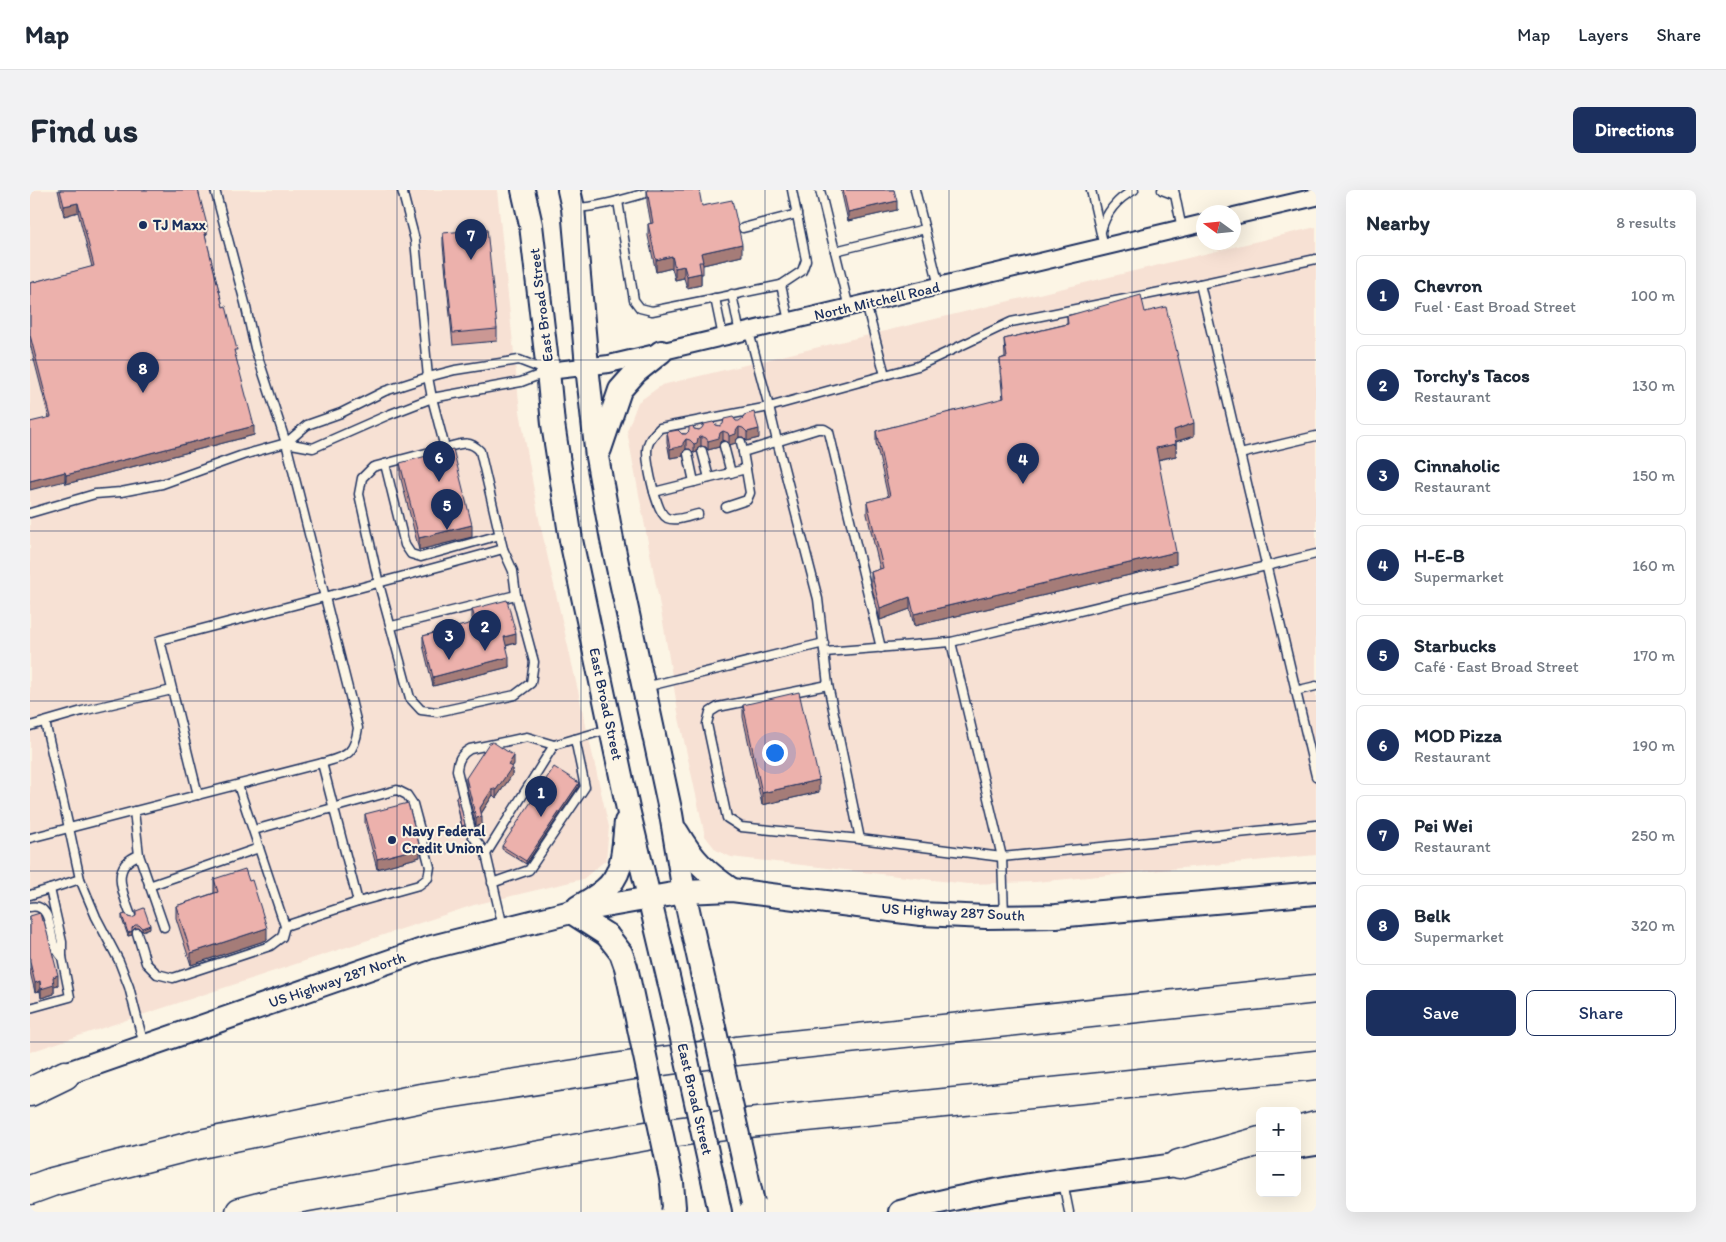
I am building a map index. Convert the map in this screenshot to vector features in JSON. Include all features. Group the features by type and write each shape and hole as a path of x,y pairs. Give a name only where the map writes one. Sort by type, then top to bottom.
{"highway":[{"path":"30,1190 52,1182 191,1146 421,1098 736,1050 1316,989"},
{"path":"240,1212 274,1203 652,1135 748,1123 1316,1065"},
{"path":"30,1092 65,1075"},
{"path":"1301,1129 1316,1125"},
{"path":"1179,1164 1256,1142"}],"main road":[{"name":"East Broad Street","path":"523,190 532,224 552,424 571,540 628,808 674,1002 720,1212"},
{"path":"571,199 586,366 597,457 612,540 644,687 684,892 754,1208"},
{"path":"597,457 620,390 636,372 661,352"},
{"path":"628,808 621,863 615,876 606,889 571,912 607,935 621,953 626,967 672,1183 673,1212"},
{"path":"672,824 690,853 707,872 732,890"},
{"name":"US Highway 287 South","path":"650,899 684,892 732,890 921,914 1004,917 1056,916 1316,893"},
{"name":"US Highway 287 North","path":"30,1086 428,948 571,912 650,899"},
{"path":"1301,1146 1316,1144"},
{"path":"900,1212 990,1191 1256,1153"}],"street":[{"path":"1241,214 1316,196"},
{"name":"North Mitchell Road","path":"548,371 609,364 723,338 939,286 1102,240 1196,226"}],"lane":[{"path":"30,838 347,756 356,743 358,728 326,596 286,443 256,348 215,190"},
{"path":"402,190 415,240 428,378 445,448"},
{"path":"571,199 586,207 618,201 638,192 657,190"},
{"path":"618,201 634,300 640,308 652,311 781,285 802,271 806,260 792,190"},
{"path":"820,190 849,308"},
{"path":"916,190 939,286"},
{"path":"1091,190 1102,240"},
{"path":"1102,240 1104,220 1110,210 1119,200 1134,190"},
{"path":"1162,190 1175,192 1182,229"},
{"path":"744,228 797,214"},
{"path":"835,252 925,229"},
{"path":"698,514 680,518 668,518 660,512 654,492 647,451 650,439 660,428 682,428 716,421 918,366 1010,322 1316,259"},
{"path":"1200,284 1316,776"},
{"path":"781,285 789,322"},
{"path":"732,294 769,407 776,441 818,599 828,685 860,840"},
{"path":"715,298 723,338"},
{"path":"866,304 885,375"},
{"path":"30,513 95,494 121,492 162,484 243,455 286,443 307,425 341,413 385,391 455,370 519,360 548,371"},
{"path":"286,443 313,448 432,398 521,382 548,371"},
{"path":"743,452 818,429 824,429 829,432 881,648"},
{"path":"1240,454 1316,436"},
{"path":"726,507 747,500 750,493 741,442"},
{"path":"463,443 474,444 480,451 500,535 513,571 516,595 534,662 531,683 515,695 437,712 421,710 410,698 392,626 379,584 359,494 362,478 373,467 385,464 463,443"},
{"path":"724,446 731,473"},
{"path":"702,451 710,478"},
{"path":"688,454 694,482"},
{"path":"385,464 405,545 411,554 421,557 500,535"},
{"path":"654,492 746,469"},
{"path":"198,795 160,640 326,596 379,584 504,549"},
{"path":"825,652 951,642 1316,554"},
{"path":"392,626 516,595"},
{"path":"951,642 1002,858 1004,917"},
{"path":"644,687 824,643"},
{"path":"828,685 718,707 710,712 707,724 727,818 741,827 1002,858 1316,825"},
{"path":"1295,691 1316,686"},
{"path":"30,726 82,711 172,690"},
{"path":"44,722 70,828 80,880 96,918 119,961 129,987 145,1047"},
{"path":"504,929 486,854 472,834 457,770 458,762 463,753 470,749 528,737 554,745 612,729"},
{"path":"492,882 529,870 585,787 575,739"},
{"path":"486,854 554,745"},
{"path":"322,763 358,902"},
{"path":"137,933 146,963 157,974 173,978 270,946 282,937 285,926 238,785"},
{"path":"254,830 397,790 407,795 413,804 430,867 428,878 418,885 285,926"},
{"path":"134,812 139,854 164,927"},
{"path":"149,886 259,848"},
{"path":"131,916 120,884 121,871 128,858 139,854"},
{"path":"30,895 80,880"},
{"path":"30,1008 70,997 62,957 62,942 50,889"},
{"path":"30,907 41,908 47,915 55,946 62,957"},
{"path":"1062,1180 1069,1212"}],"shaded area":[{"path":"30,190 497,190 520,411 539,519 609,827 606,860 583,879 474,905 30,1052"},
{"path":"1316,227 1316,855 1036,882 968,884 731,857 716,850 705,836 679,718 627,431 638,402 662,385 1221,250 1241,250 1241,245"}],"building":[{"path":"60,190 198,190 207,225 203,226 223,307 226,306 237,350 234,350 254,426 66,475 65,472 30,481 30,422 51,417 30,335 30,283 94,266 78,203 64,206"},
{"path":"647,190 699,190 702,206 732,200 742,244 701,253 703,262 699,262 701,273 687,276 684,266 675,268 672,256 656,260 648,224 653,223"},
{"path":"843,190 894,190 897,201 848,212"},
{"path":"487,229 497,329 453,333 443,233"},
{"path":"1141,295 1145,312 1166,307 1194,423 1174,430 1176,444 1156,448 1176,552 914,614 910,597 880,608 871,572 883,568 867,502 890,496 876,431 1004,398 1000,359 1007,357 1004,339 1068,324 1067,316"},
{"path":"754,412 759,429 747,432 739,427 736,434 729,436 728,433 723,431 720,433 719,438 708,441 701,436 698,438 697,443 694,444 686,439 683,446 670,449 667,432 678,430 682,434 686,434 689,431 689,427 693,426 694,429 699,430 704,424 713,422 720,426 723,424 724,419 733,417 736,421 739,421 744,415"},
{"path":"453,449 472,525 419,538 400,463"},
{"path":"507,600 516,634 504,637 509,657 433,677 423,636 476,622 472,609"},
{"path":"799,692 819,780 762,793 743,705"},
{"path":"493,742 514,756 508,765 512,767 496,790 493,788 480,808 482,817 476,818 466,778 489,743"},
{"path":"554,767 579,783 526,861 502,846"},
{"path":"458,795 465,825 462,826 456,798"},
{"name":"Navy Federal Credit Union","path":"408,803 420,848 377,859 365,814"},
{"path":"245,869 249,881 252,880 267,928 191,953 176,906 218,892 214,879"},
{"path":"144,908 150,925 142,928 139,925 135,925 132,931 128,933 122,915 126,914 132,918 136,916 136,911"},
{"path":"40,913 42,921 44,921 58,975 53,977 54,985 41,989 40,981 35,983 30,962 30,916"}],"place":[{"name":"TJ Maxx","path":"143,225"},
{"name":"Pei Wei","path":"471,260"},
{"name":"Belk","path":"143,393"},
{"name":"MOD Pizza","path":"439,482"},
{"name":"H-E-B","path":"1023,484"},
{"name":"Starbucks","path":"447,530"},
{"name":"Torchy's Tacos","path":"485,651"},
{"name":"Cinnaholic","path":"449,660"},
{"name":"Chevron","path":"541,817"},
{"name":"Navy Federal Credit Union","path":"392,840"}]}
